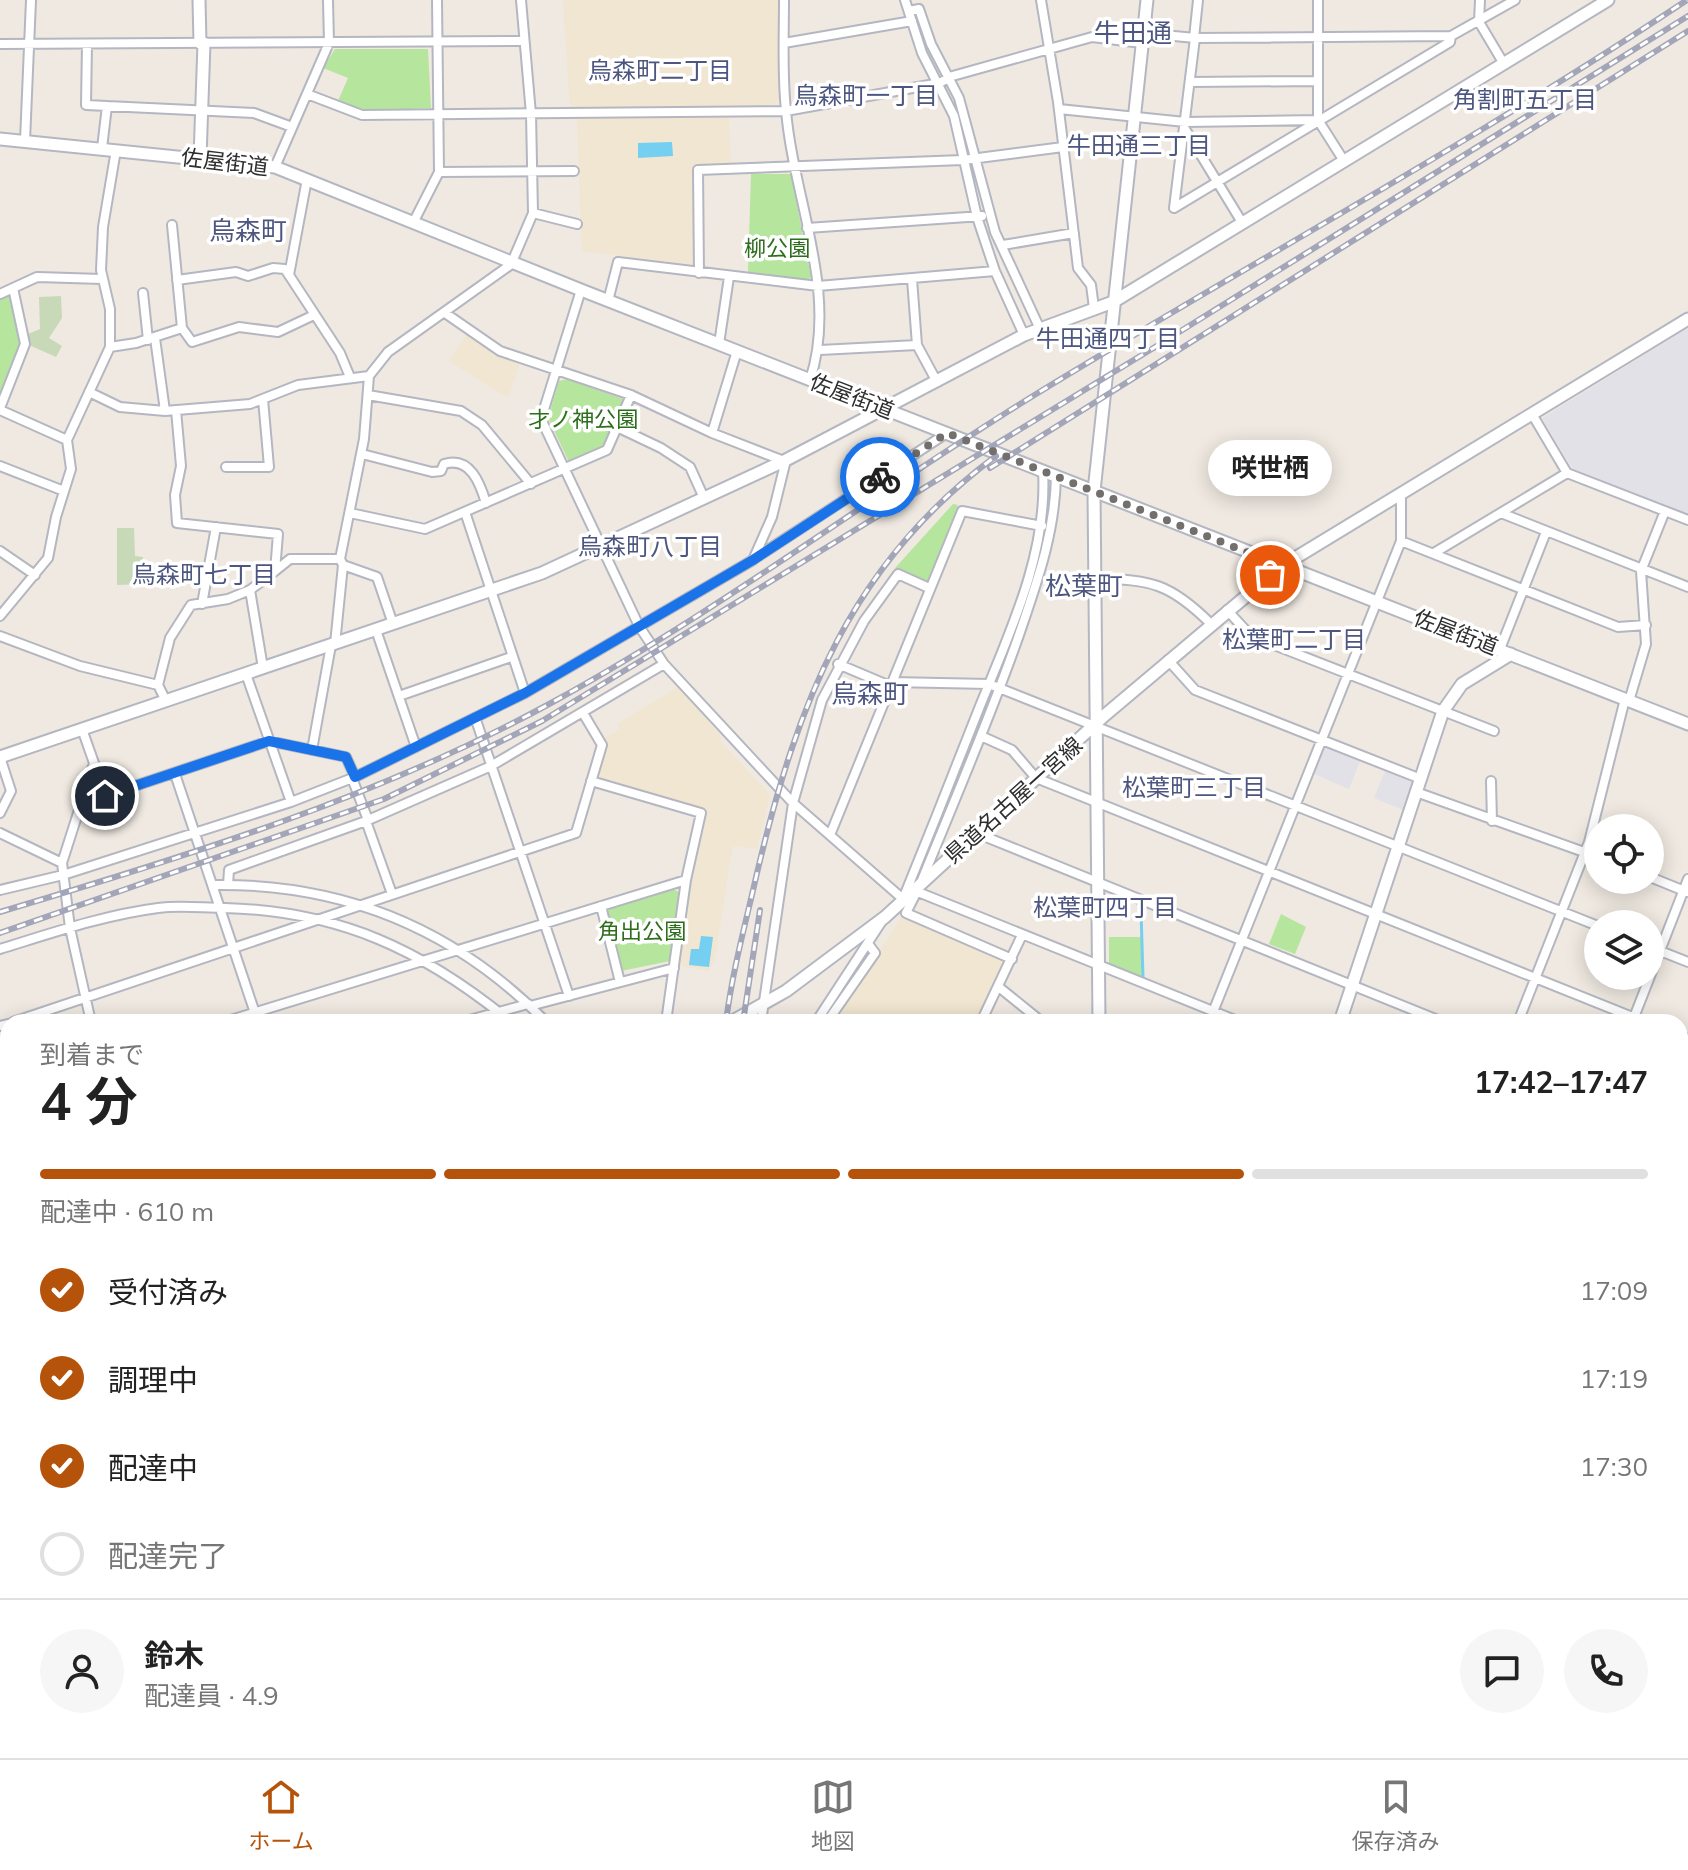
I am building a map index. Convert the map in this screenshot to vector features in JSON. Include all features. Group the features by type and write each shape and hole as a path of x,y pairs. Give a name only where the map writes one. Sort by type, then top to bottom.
{"street":[{"path":"25,141 31,0"},
{"path":"199,0 204,113 200,158"},
{"path":"275,167 329,43 328,0"},
{"path":"413,223 439,172 437,0"},
{"path":"312,750 333,645 342,562 362,454 369,376 388,352 513,262 533,213 531,114 521,0"},
{"path":"784,0 786,111 818,286 820,350 810,380"},
{"path":"905,0 922,53 940,83 954,116 977,217 995,271 1024,335"},
{"path":"1041,0 1059,109 1078,268 1091,285 1094,308"},
{"name":"県道名古屋一宮線","path":"746,1014 786,991 885,917 1096,726 1094,491 1147,0"},
{"path":"1198,0 1174,208 1450,42 1451,36"},
{"path":"1318,0 1318,120 1344,161"},
{"path":"1480,0 1479,22 1504,64"},
{"path":"307,94 362,115 786,111 940,83 949,77 1092,37 1451,36 1515,0"},
{"path":"0,813 11,791 0,757 490,591 602,548 785,460 1024,335 1113,302 1608,0"},
{"path":"784,43 911,16 919,9 931,44 959,98 988,215 1040,329"},
{"path":"0,44 524,41"},
{"path":"87,44 86,105 254,113 292,127"},
{"path":"1190,82 1318,81"},
{"path":"102,148 107,106"},
{"path":"1059,109 1185,125 1318,120"},
{"path":"1185,125 1243,224"},
{"name":"佐屋街道","path":"0,139 275,167 608,301 1688,724"},
{"path":"699,273 698,170 963,160 1063,147"},
{"path":"0,616 48,558 71,469 67,440 110,347 110,309 102,279 103,227 116,150"},
{"path":"439,172 574,171"},
{"path":"289,275 307,179"},
{"path":"533,213 577,224"},
{"path":"807,228 988,215"},
{"path":"172,225 182,328 192,342 239,327 278,332 314,315"},
{"path":"1003,245 1074,233"},
{"path":"608,301 618,262 818,286 995,271"},
{"path":"177,280 236,272 248,276 279,267 289,275 340,353 350,377"},
{"path":"0,294 37,277 102,279"},
{"path":"719,344 729,277"},
{"path":"912,279 917,345 937,382"},
{"path":"13,288 25,344 0,409 67,440"},
{"path":"581,290 541,419 639,626 664,664 793,803 903,899 1028,578 1042,526 1043,471"},
{"path":"143,293 165,411"},
{"path":"445,313 500,351 631,395 712,433 785,460"},
{"path":"1099,1014 1096,726 1168,660 1282,566 1688,319"},
{"path":"110,347 151,339 182,328"},
{"path":"820,350 917,345"},
{"path":"712,433 737,351"},
{"path":"89,392 120,407 165,411 250,404 298,385 369,376"},
{"path":"368,395 461,411 482,425 531,484"},
{"path":"350,513 425,529 607,450 631,395"},
{"path":"226,467 269,467 263,399"},
{"path":"176,410 181,466 175,495 177,523 278,534 275,571"},
{"path":"1532,414 1567,473 1688,520"},
{"path":"619,428 661,448 690,467 704,498"},
{"path":"0,890 63,875 291,802 354,778 476,720 753,560 947,433"},
{"path":"362,454 432,472 441,471 444,464 451,462 471,470 478,477 486,503"},
{"path":"753,560 772,517 785,460"},
{"path":"0,466 64,491"},
{"path":"1434,553 1567,473"},
{"path":"922,881 1000,688 1048,548 1056,476"},
{"path":"1212,1014 1401,541 1401,495"},
{"path":"830,835 962,511 1042,526"},
{"path":"1597,814 1627,700 1646,644 1641,571 1665,511"},
{"path":"465,512 525,693"},
{"path":"1501,513 1641,571 1688,587"},
{"path":"202,604 216,527"},
{"path":"1343,1014 1443,711 1462,684 1506,651 1546,532"},
{"path":"1401,541 1618,627 1646,625"},
{"path":"0,551 35,575"},
{"path":"166,701 158,685 170,638 191,605 250,590 290,559 342,562 377,577 393,624"},
{"path":"762,1014 793,803 822,700 838,664 898,574 929,588"},
{"path":"1096,579 1144,580 1185,598 1211,624"},
{"path":"250,590 263,668"},
{"path":"1227,610 1251,636 1494,731"},
{"path":"376,630 416,747"},
{"path":"0,636 80,666 158,685"},
{"path":"399,696 511,657"},
{"path":"1168,660 1195,690 1421,779"},
{"path":"228,885 229,870 367,820 491,766 664,664"},
{"path":"838,664 891,684 989,684 1584,921"},
{"path":"246,674 291,802"},
{"path":"37,1014 576,833 602,745 583,713"},
{"path":"476,720 569,996"},
{"path":"82,729 94,763 62,863 70,928 89,1014"},
{"path":"981,736 1012,750 1036,778 1619,1014"},
{"path":"81,804 269,741 346,757 392,894"},
{"path":"175,774 255,1014"},
{"path":"591,781 701,813 686,880 667,1014"},
{"path":"1491,781 1492,821"},
{"path":"1416,792 1584,852"},
{"path":"0,833 62,863"},
{"path":"976,833 1423,1014"},
{"path":"1521,1014 1584,855"},
{"path":"1664,942 1686,891 1688,879"},
{"path":"265,1014 423,959 686,880"},
{"path":"1664,882 1686,891"},
{"path":"213,885 289,888 397,918 458,948 484,965 538,1014"},
{"path":"1012,959 906,913 914,892 1220,1014"},
{"path":"601,906 620,982"},
{"path":"0,949 70,928 162,907 257,909 318,920 393,942 473,990 501,1014"},
{"path":"822,1014 885,917"},
{"path":"985,1014 1022,935"},
{"path":"833,1014 875,953 869,945"},
{"path":"1664,953 1688,962"},
{"path":"492,1014 674,968"},
{"path":"1000,988 1032,1014"},
{"path":"1635,1014 1645,990"}],"shaded area":[{"path":"563,0 779,0 780,97 774,105 570,108"},
{"path":"729,116 731,166 694,167 695,265 582,251 577,118"},
{"path":"1688,328 1688,517 1575,473 1542,418"},
{"path":"468,333 497,353 520,362 508,398 449,361"},
{"path":"678,687 721,736 720,741 770,795 757,849 735,846 732,849 715,958 709,971 679,966 690,881 705,810 599,779 596,774 604,738 620,729 617,724"},
{"path":"1328,746 1361,759 1349,789 1314,774 1324,748"},
{"path":"1386,769 1413,783 1403,810 1374,798"},
{"path":"903,914 1009,960 982,1014 835,1014 861,982"}],"green space":[{"path":"335,49 428,49 431,108 366,111 338,101 348,78 323,68"},
{"name":"柳公園","path":"751,174 791,174 811,277 807,281 748,273"},
{"path":"12,294 22,345 0,400 0,300"},
{"path":"61,296 62,318 49,338 62,346 56,357 29,345 28,334 40,329 39,297"},
{"name":"才ノ神公園","path":"567,379 626,400 605,445 569,462 548,418 559,381"},
{"path":"953,504 958,505 928,580 923,581 895,568"},
{"path":"117,528 134,528 135,556 143,557 143,584 117,585"},
{"name":"角出公園","path":"673,889 679,892 670,961 621,971 605,914 607,909"},
{"path":"1281,914 1306,927 1295,954 1269,944"},
{"path":"1109,937 1142,937 1143,978 1109,965"}],"water":[{"path":"672,142 673,156 638,158 638,143"},
{"path":"701,936 713,937 709,967 689,965 691,949 699,949"}],"waterway":[{"path":"1141,911 1143,978"},
{"path":"826,1014 869,954"}],"railway":[{"path":"0,912 212,846 351,796 486,737 551,703 676,629 1041,391 1528,101 1687,0"},
{"path":"0,933 384,799 542,721 1155,347 1688,16"},
{"path":"990,468 1688,31"},
{"path":"727,1014 773,811 812,695 837,642 867,591 903,543 945,498 996,456"},
{"path":"744,1014 760,910"}],"way so far":[{"path":"880,477 947,433 1282,566 1270,575"}],"place":[{"name":"咲世栖","path":"1270,575"}],"district":[{"name":"牛田通","path":"1133,32"},
{"name":"烏森町二丁目","path":"660,70"},
{"name":"烏森町一丁目","path":"866,95"},
{"name":"角割町五丁目","path":"1525,99"},
{"name":"牛田通三丁目","path":"1139,145"},
{"name":"烏森町","path":"248,230"},
{"name":"牛田通四丁目","path":"1108,338"},
{"name":"烏森町八丁目","path":"650,546"},
{"name":"烏森町七丁目","path":"204,574"},
{"name":"松葉町","path":"1084,585"},
{"name":"松葉町二丁目","path":"1294,639"},
{"name":"烏森町","path":"870,693"},
{"name":"松葉町三丁目","path":"1194,787"},
{"name":"松葉町四丁目","path":"1105,907"}],"route":[{"path":"105,796 269,741 346,757 355,777 476,720 525,693 753,560 880,477"}]}
